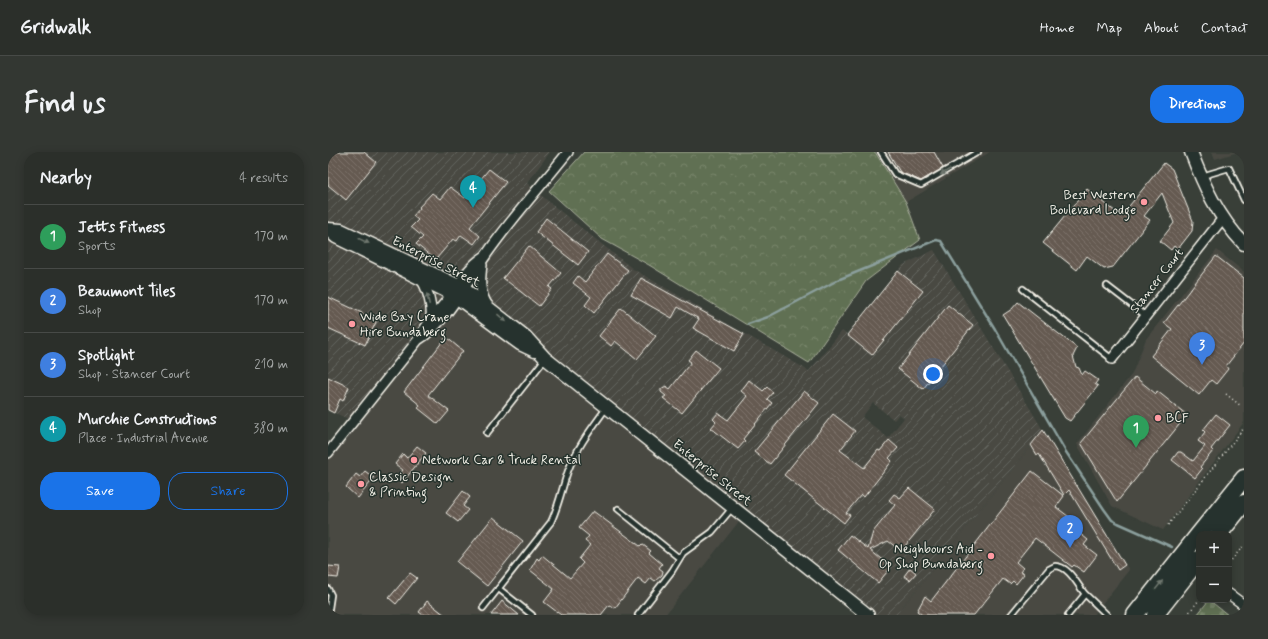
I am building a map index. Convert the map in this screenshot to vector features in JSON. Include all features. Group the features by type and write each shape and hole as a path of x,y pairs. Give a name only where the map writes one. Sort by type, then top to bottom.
{"highway":[{"path":"1201,531 1244,478"},
{"path":"1220,508 1238,496 1244,488"},
{"path":"1221,531 1244,503"},
{"path":"1154,615 1193,564 1196,549"},
{"path":"1135,615 1193,564"}],"street":[{"path":"443,316 458,308 483,309 483,299 480,288 484,260 568,152"},
{"path":"1191,152 1222,218 1243,242"},
{"name":"Stancer Court","path":"1112,359 1222,218"},
{"name":"Enterprise Street","path":"328,229 336,238 420,278 457,291"},
{"name":"Enterprise Street","path":"328,229 341,230 457,291 526,337 542,356 868,615"},
{"path":"418,340 428,334 443,316 475,263 484,260"},
{"path":"420,278 425,285 432,313 430,322"},
{"path":"328,454 418,340 422,331 457,291"},
{"path":"1232,596 1244,605"}],"lane":[{"path":"881,152 895,174 921,185 978,152"},
{"path":"1201,176 1229,168 1244,200"},
{"path":"1107,286 1146,316"},
{"path":"1023,289 1112,359"},
{"path":"487,433 542,356"},
{"path":"483,608 551,522 558,508 567,472 574,457 587,435 607,407"},
{"path":"638,615 672,571 679,558 688,548 712,532 732,507"},
{"path":"618,509 679,558"},
{"path":"1011,615 1052,566 1059,566 1072,575 1085,594 1107,615"},
{"path":"328,589 331,595 328,615"},
{"path":"499,589 532,615"},
{"path":"1068,615 1085,594"}],"path":[{"path":"1226,394 1241,406"},
{"path":"1168,525 1244,428"},
{"path":"1232,560 1244,545"},
{"path":"1187,615 1197,603"}],"shaded area":[{"path":"328,152 550,152 527,183 555,207 633,269 809,371 842,331 847,335 903,265 934,250 1043,430 896,615 869,615 457,291 353,421 328,410","holes":["873,403 894,420 899,414 904,418 888,438 862,417"]},
{"path":"875,152 990,152 906,202"},
{"path":"1212,152 1238,152 1215,159"},
{"path":"1217,250 1244,272 1244,422 1163,530 1112,506 1077,444 1132,374 1146,339"},
{"path":"457,291 744,515 665,615 328,615 328,452"},
{"path":"1043,430 1129,570 1093,615 896,615"}],"green space":[{"path":"584,152 875,152 906,202 920,240 866,281 809,363 649,265 602,239 549,191"},
{"path":"1207,603 1213,603 1228,615 1197,615"}],"building":[{"path":"333,152 364,152 376,162 346,200 328,185 328,159"},
{"path":"888,152 934,152 943,168 921,181 900,172"},
{"path":"1164,163 1172,169 1193,221 1192,231 1178,249 1174,246 1171,250 1160,241 1174,223 1162,193 1144,216 1150,220 1113,267 1104,269 1087,256 1077,270 1043,243 1087,189 1121,216"},
{"path":"489,169 506,182 470,227 480,236 474,244 461,235 457,241 453,239 437,258 432,257 416,244 423,237 411,227 418,220 413,216 432,193 440,199 450,187 465,198"},
{"path":"546,218 588,252 578,265 536,232"},
{"path":"529,246 561,273 549,287 552,289 539,306 503,278"},
{"path":"607,254 628,270 594,313 585,305 591,297 573,283 578,276 585,282"},
{"path":"1216,256 1244,278 1244,343 1226,366 1228,369 1216,384 1211,380 1199,395 1151,356 1172,329 1164,323"},
{"path":"898,271 923,291 872,355 847,335"},
{"path":"641,278 744,334 734,351 693,328 699,319 678,307 672,318 631,295"},
{"name":"Wide Bay Crane Hire Bundaberg","path":"328,297 377,320 365,345 328,328"},
{"path":"1018,302 1077,348 1073,356 1076,367 1079,368 1082,375 1085,371 1098,380 1095,384 1098,386 1070,421 1065,418 1003,315 1012,309"},
{"path":"948,305 973,325 923,389 898,369"},
{"path":"621,308 656,336 637,359 615,341 611,346 599,336"},
{"path":"446,337 463,351 428,395 449,411 438,424 418,408 420,405 404,392"},
{"path":"696,350 719,368 682,413 663,398 666,396 661,392 661,389 666,386 670,389 691,362 688,360"},
{"path":"328,377 349,387 343,401 340,399 334,413 328,410"},
{"path":"1135,377 1156,394 1157,391 1187,415 1117,502 1081,443"},
{"path":"749,380 763,391 767,387 773,392 767,399 772,403 743,439 745,441 738,449 711,428 716,422 713,419 718,413 728,420 747,396 741,391"},
{"path":"804,391 819,403 770,464 754,452"},
{"path":"833,414 855,431 840,450 864,468 878,450 880,451 889,440 898,448 889,458 892,461 864,497 861,495 846,513 850,515 844,523 784,475"},
{"path":"1216,414 1230,425 1211,449 1213,451 1200,467 1202,469 1195,478 1172,460 1178,452 1181,452 1193,461 1205,446 1198,441 1205,432 1203,430"},
{"path":"1043,430 1125,565 1118,570 1069,490 1064,495 1039,454 1037,455 1031,445"},
{"path":"417,446 426,453 402,483 396,478 403,470 395,464 403,454 407,458"},
{"name":"Classic Design & Printing","path":"365,471 374,478 358,498 346,487 356,474 360,477"},
{"path":"1032,471 1064,496 1056,507 1077,523 1073,528 1088,540 1084,545 1097,555 1084,572 1074,565 1072,567 1035,538 1016,562 1023,568 1020,572 1024,574 1016,584 1013,581 1010,584 1003,579 974,615 922,615 917,611 925,596 931,601"},
{"path":"909,488 935,509 901,551 888,541 870,550 891,567 878,583 838,550 850,535 868,549 873,532 895,505 889,500 894,494 900,498"},
{"path":"463,491 470,497 463,506 468,510 458,522 446,513"},
{"path":"593,511 640,546 642,544 651,551 649,553 662,564 659,568 663,571 662,575 655,581 651,578 646,584 638,578 615,608 609,605 601,615 561,615 544,602 554,589 530,570 537,558 539,560 542,555 570,578 583,563 579,559 590,545 585,541 589,536 579,528"},
{"path":"493,517 523,541 487,586 457,562"},
{"path":"328,566 340,567 338,578 328,577"},
{"path":"910,568 916,573 910,580 904,576"},
{"path":"410,573 417,578 396,604 389,598"},
{"path":"427,601 445,615 423,615 419,612"},
{"path":"502,601 519,615 491,615"}],"waterway":[{"path":"748,324 768,317 840,279 936,240 941,241 995,329 1066,452 1112,520 1172,547"}],"place":[{"name":"Best Western Boulevard Lodge","path":"1144,202"},
{"name":"Murchie Constructions","path":"473,208"},
{"name":"Wide Bay Crane Hire Bundaberg","path":"352,324"},
{"name":"Spotlight","path":"1202,365"},
{"name":"BCF","path":"1158,418"},
{"name":"Jetts Fitness","path":"1136,448"},
{"name":"Network Car & Truck Rental","path":"414,460"},
{"name":"Classic Design & Printing","path":"361,484"},
{"name":"Beaumont Tiles","path":"1070,548"},
{"name":"Neighbours Aid - Op Shop Bundaberg","path":"991,556"}]}
